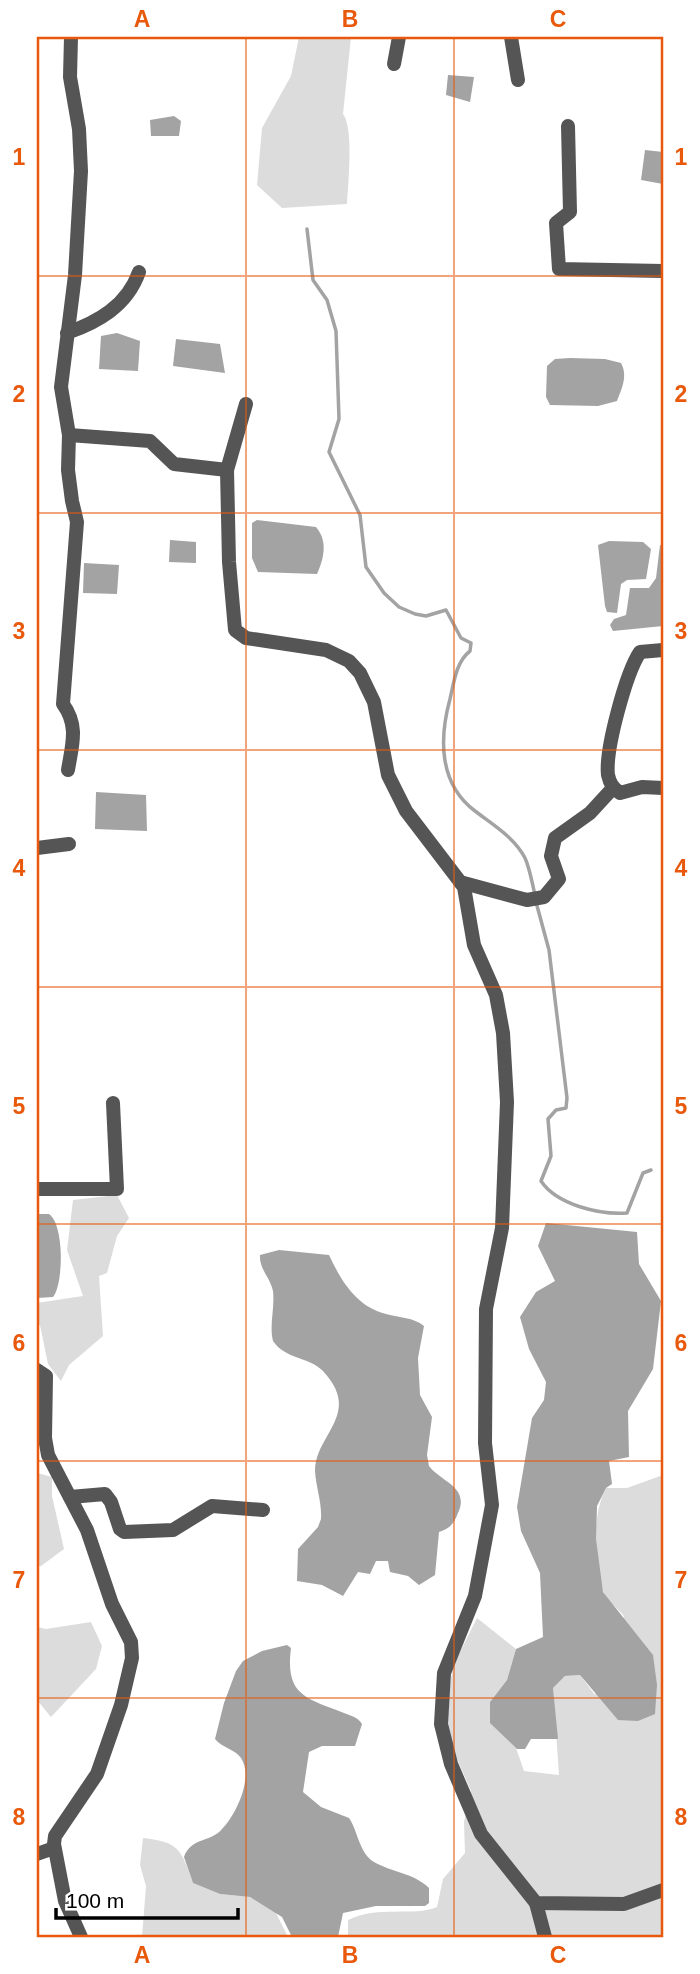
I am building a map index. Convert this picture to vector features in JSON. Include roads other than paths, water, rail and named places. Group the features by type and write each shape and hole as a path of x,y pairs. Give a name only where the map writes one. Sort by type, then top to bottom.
{"street":[{"path":"68,770 75,732 72,716 63,704 77,522 68,470 69,435 61,387 75,275 81,171 79,129 70,77 71,37"},
{"path":"394,64 399,37"},
{"path":"511,37 518,80"},
{"path":"568,126 566,156 571,202 570,212 556,223 559,270 663,271"},
{"path":"67,333 94,323 118,305 130,292 139,272"},
{"path":"246,404 227,470 229,562 235,630 246,638 326,650 349,662 360,673 374,702 388,775 406,811 460,882 468,900 474,944 491,982 500,1012 507,1102 502,1228 486,1309 485,1443 491,1518 475,1596 444,1673 441,1724 451,1764 481,1834 536,1903 545,1937"},
{"path":"69,435 150,441 174,464 227,470"},
{"path":"663,650 640,652 632,663 622,693 608,764 613,788 620,793 642,787 663,788"},
{"path":"460,882 527,900 544,897 558,884 559,878 551,856 555,838 590,813 613,788"},
{"path":"37,848 69,844"},
{"path":"37,1189 117,1189 113,1103"},
{"path":"37,1370 46,1376 45,1438 48,1455 94,1548 118,1620 127,1632 132,1658 121,1705 97,1774 59,1826 54,1848 65,1901 81,1937"},
{"path":"70,1497 106,1494 120,1529 124,1532 173,1530 212,1506 263,1510"},
{"path":"37,1854 54,1848"},
{"path":"536,1903 624,1904 663,1890"}],"waterway":[{"path":"307,229 313,280 327,300 336,331 339,419 329,452 360,515 366,567 384,593 399,607 426,616 446,610 461,638 471,643 470,651 456,673 446,714 444,745 448,774 463,800 515,844 525,858 535,895"},
{"path":"536,902 549,950 567,1098 566,1108 556,1110 548,1119 551,1156 541,1181 557,1196 580,1207 627,1213 643,1173 651,1170"}]}
